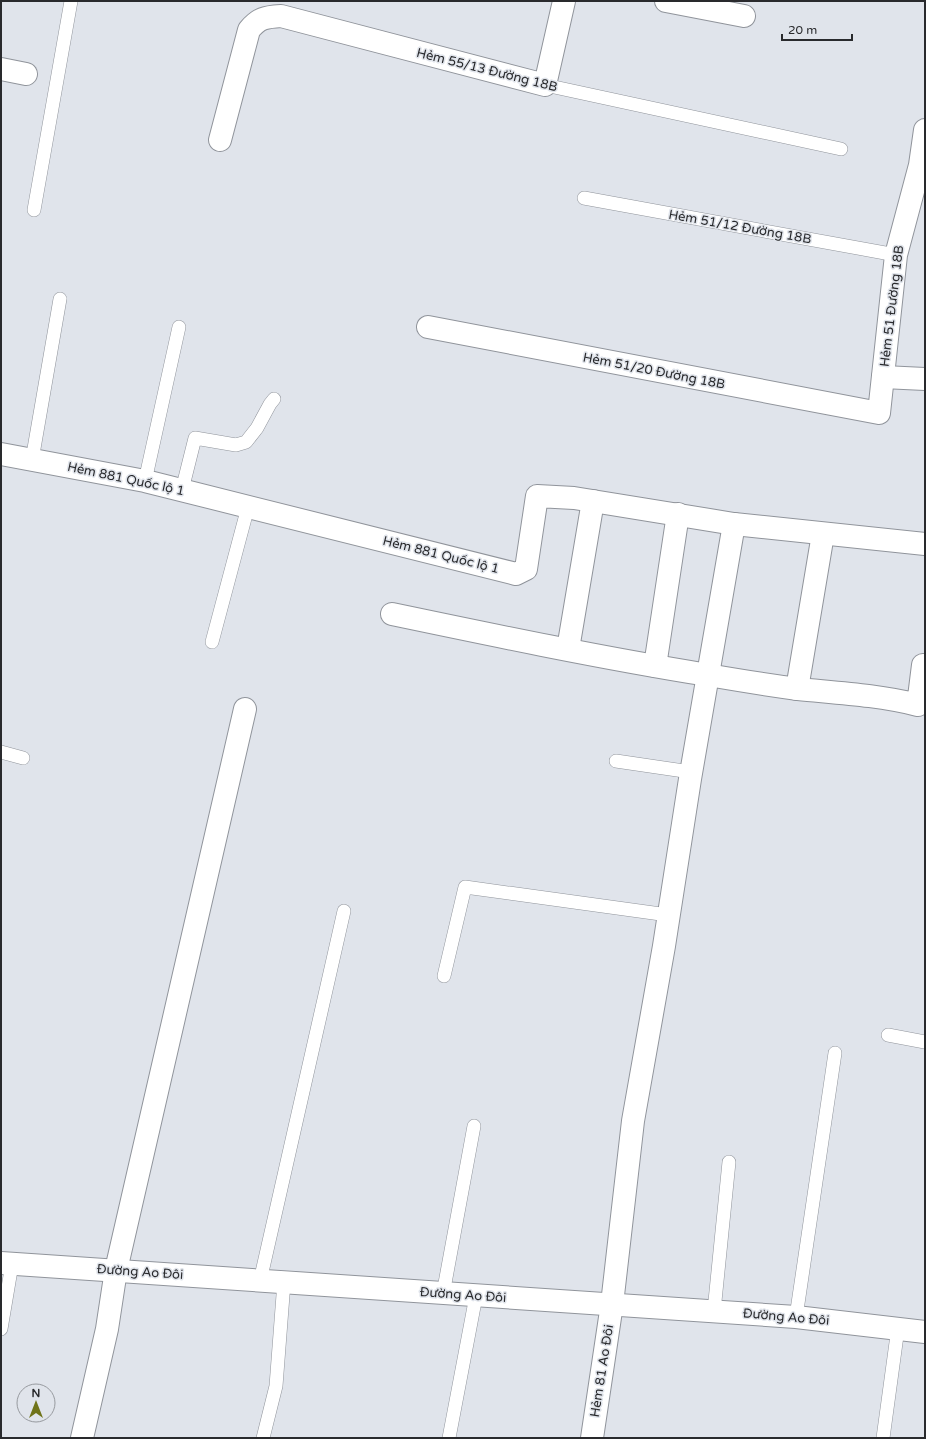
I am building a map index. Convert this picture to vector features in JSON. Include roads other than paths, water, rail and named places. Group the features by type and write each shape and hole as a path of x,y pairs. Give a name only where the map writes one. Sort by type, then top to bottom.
{"street":[{"path":"545,85 564,1"},
{"path":"666,1 744,16"},
{"name":"Hẻm 55/13 Đường 18B","path":"220,140 249,30 256,22 266,17 281,16 545,85"},
{"path":"1,69 26,74"},
{"name":"Hẻm 51 Đường 18B","path":"879,413 896,255 922,165 925,130"},
{"name":"Hẻm 51/20 Đường 18B","path":"428,327 879,413"},
{"path":"883,377 925,379"},
{"name":"Hẻm 881 Quốc lộ 1","path":"1,454 145,481 516,574 526,569 537,496 574,498 734,524 823,534"},
{"path":"568,649 593,501"},
{"path":"655,666 678,514"},
{"name":"Hẻm 81 Ao Đôi","path":"592,1438 612,1304 633,1121 734,524"},
{"path":"797,689 823,534 925,544"},
{"path":"392,614 655,666 797,689 901,700 918,705 924,665"},
{"path":"82,1438 107,1329 116,1270 245,709"},
{"name":"Đường Ao Đôi","path":"7,1263 796,1317 925,1332"}],"lane":[{"path":"34,210 71,1"},
{"name":"Hẻm 55/13 Đường 18B","path":"545,85 841,150"},
{"name":"Hẻm 51/12 Đường 18B","path":"584,198 896,255"},
{"path":"32,460 60,299"},
{"path":"145,481 179,327"},
{"path":"182,490 196,438 236,445 246,442 257,428 274,399"},
{"path":"212,642 248,507"},
{"path":"1,752 23,758"},
{"path":"616,761 691,772"},
{"path":"444,976 465,886 668,916"},
{"path":"260,1281 344,911"},
{"path":"888,1035 925,1042"},
{"path":"796,1317 835,1053"},
{"path":"443,1294 474,1126"},
{"path":"714,1311 729,1162"},
{"path":"1,1328 7,1263"},
{"path":"263,1438 276,1386 284,1282"},
{"path":"449,1438 476,1296"},
{"path":"883,1438 898,1328"}]}
